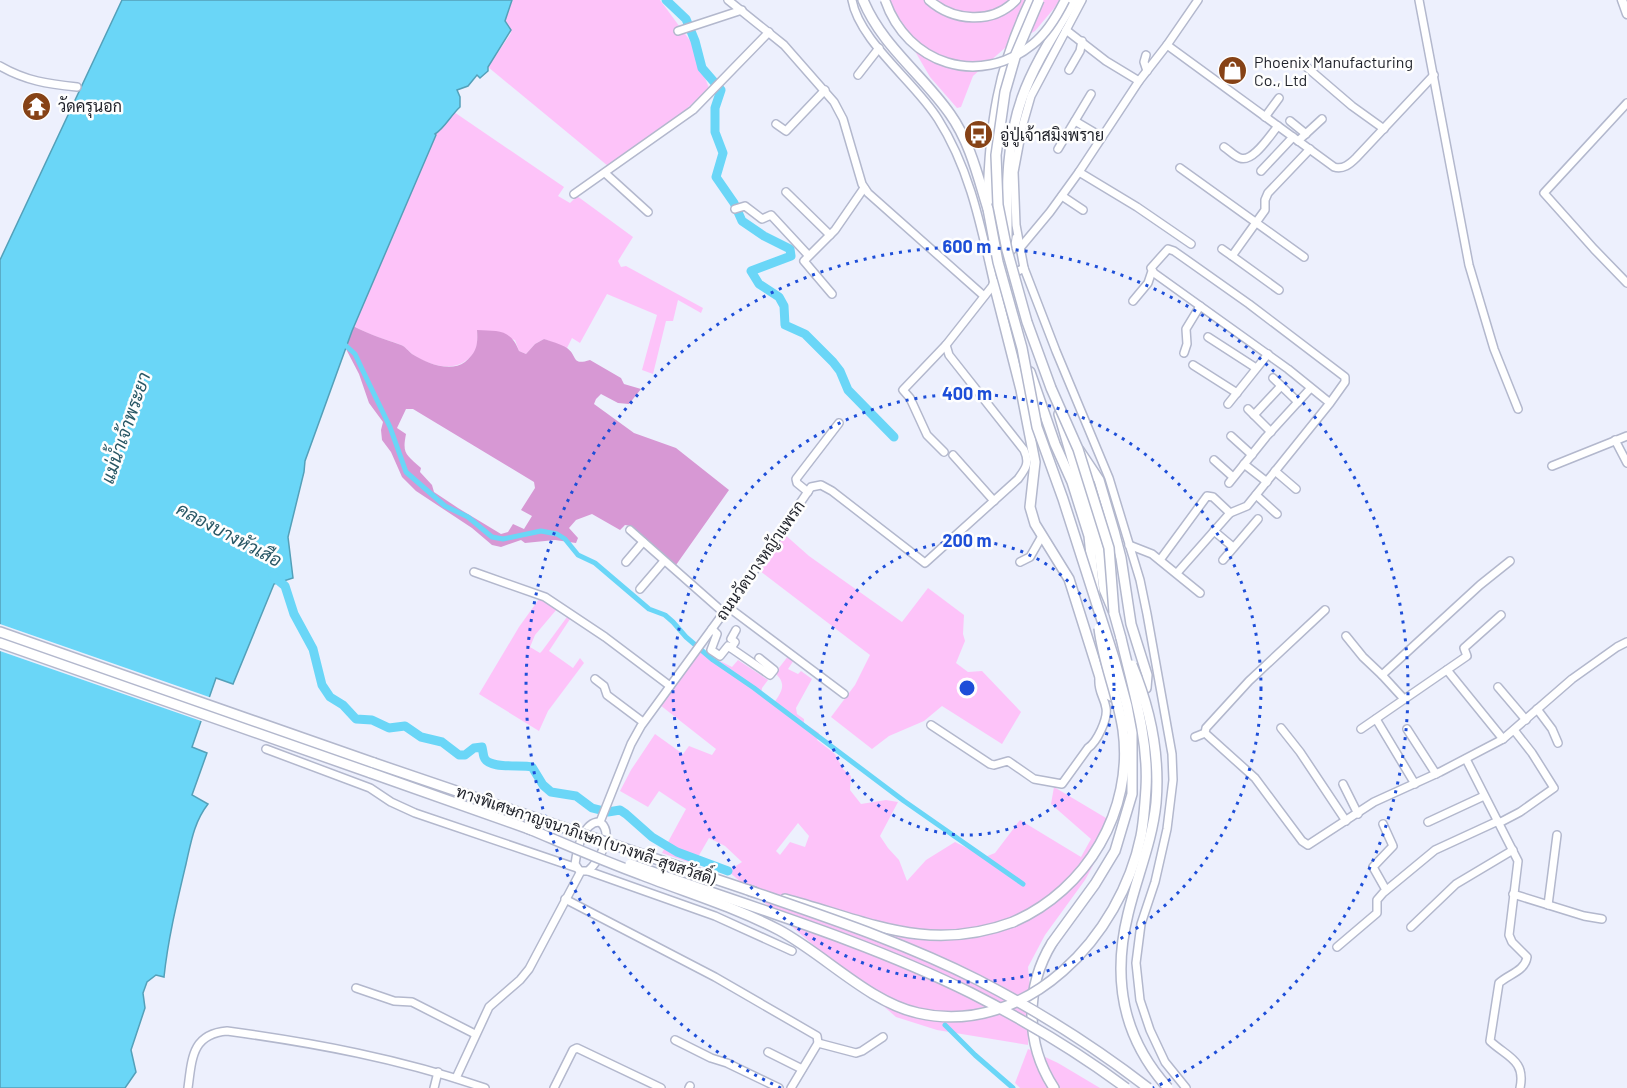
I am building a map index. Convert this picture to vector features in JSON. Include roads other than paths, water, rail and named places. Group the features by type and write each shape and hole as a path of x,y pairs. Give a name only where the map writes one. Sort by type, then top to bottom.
{"highway":[{"path":"748,890 886,929 937,936 969,934 1000,927 1026,916 1051,900 1073,880 1099,847 1115,811 1122,782 1123,730 1102,650 1089,536 1072,482 1050,431 1022,348 998,262 988,209 976,168 951,116 880,33 863,0"},
{"path":"988,209 991,134 998,90 1009,52 1030,0"},
{"path":"526,828 613,864 751,916 805,946 880,998 916,1013 953,1018 997,1011 1028,996 1077,958 1107,919 1130,870 1141,836 1146,786 1145,752 1121,638 1104,589 1097,542 1007,250 996,180 998,134 1010,72 1039,0"},
{"path":"1007,250 1007,186 1013,131 1022,98 1032,76 1073,1"},
{"path":"994,284 1021,390 1032,447 1035,470 1030,507 1042,537 1069,579 1102,687 1113,698 1143,691 1146,688 1147,675 1128,608 1118,545 1101,485 1078,449"},
{"path":"1022,348 1036,427 1063,499 1096,608 1114,658 1132,733 1132,794 1115,851 1095,884 1049,948 1036,981 1032,1016 1034,1044 1042,1068 1053,1088"},
{"path":"1051,388 1078,449 1109,548 1114,613"},
{"name":"ทางพิเศษกาญจนาภิเษก (บางพลี-สุขสวัสดิ์)","path":"0,632 881,938 976,979 1024,1004 1079,1038 1148,1088"},
{"path":"1121,638 1137,678 1149,719 1157,782 1149,842 1124,931 1120,976 1124,1006 1133,1033 1144,1057 1168,1088"},
{"name":"ทางพิเศษกาญจนาภิเษก (บางพลี-สุขสวัสดิ์)","path":"0,643 821,930 970,993 1016,1017 1126,1088"}],"main road":[{"path":"885,0 890,15 902,34 928,56 958,67 985,66 1006,61 1022,53 1035,43 1073,1"},
{"path":"931,2 951,14 970,18 1001,10 1016,0"},
{"path":"1622,0 1627,14"}],"street":[{"path":"728,0 784,45 825,90 840,111 864,188 984,296"},
{"path":"852,0 862,24 879,48 917,90 951,141 971,192 994,284"},
{"path":"1020,248 1080,172 1139,81 1198,0"},
{"path":"1419,0 1469,265 1494,349 1518,409"},
{"path":"984,241 999,255 1010,253 1014,249 1016,225 1014,172 1021,132 1031,96 1066,30 1073,1"},
{"path":"680,30 742,10"},
{"path":"1066,30 1106,61 1139,81"},
{"path":"574,194 693,110 769,32"},
{"path":"1069,70 1080,51 1082,41"},
{"path":"1167,45 1334,167 1343,167 1356,158 1434,75"},
{"path":"858,75 879,48"},
{"path":"1146,55 1144,62 1147,70"},
{"path":"1303,64 1384,129"},
{"path":"0,66 21,78 77,87"},
{"path":"776,124 786,131 825,90"},
{"path":"1058,149 1091,94"},
{"path":"1266,117 1279,98"},
{"path":"1627,103 1544,193 1627,283"},
{"path":"1261,171 1322,119"},
{"path":"1075,121 1102,136"},
{"path":"1290,121 1306,134"},
{"path":"1224,147 1240,158 1249,158 1278,126"},
{"path":"1232,256 1265,210 1264,200 1268,192 1310,149"},
{"path":"1180,168 1304,257"},
{"path":"604,172 648,212"},
{"path":"1080,172 1191,244"},
{"path":"832,294 804,264 804,259 830,235 864,188"},
{"path":"786,192 830,235"},
{"path":"1062,196 1083,210"},
{"path":"739,208 748,207 761,219 772,216 808,255"},
{"path":"1016,225 1024,268 1109,478 1140,580 1163,701 1173,774 1167,829 1138,937 1136,963 1140,1000 1155,1041 1165,1062 1186,1088"},
{"path":"1132,301 1148,283 1152,265 1168,249 1249,304 1345,377 1345,382 1330,403 1247,506 1230,513 1177,573"},
{"path":"1222,249 1280,290"},
{"path":"944,452 927,435 910,398 903,390 946,345 994,284 1024,268"},
{"path":"1152,271 1268,354 1330,403"},
{"path":"1184,353 1187,344 1186,328 1200,306"},
{"path":"1208,337 1256,368"},
{"name":"ถนนวัดบางหญ้าแพรก","path":"600,822 631,744 643,722 726,610 811,487 821,485 832,491 925,562 1018,479 1027,467 1027,456 949,355 946,345"},
{"path":"1228,404 1268,354"},
{"path":"1193,365 1237,393"},
{"path":"1273,378 1298,402"},
{"path":"1271,432 1251,412 1281,386"},
{"path":"1214,460 1231,480 1308,391"},
{"path":"808,492 797,483 796,479 839,423"},
{"path":"1231,436 1252,455"},
{"path":"1552,466 1627,436"},
{"path":"1615,440 1627,463"},
{"path":"953,455 994,501"},
{"path":"1244,464 1267,482"},
{"path":"1275,471 1296,489"},
{"path":"1256,495 1277,513"},
{"path":"1160,560 1204,498 1213,497 1230,513"},
{"path":"1223,560 1258,519"},
{"path":"630,530 664,561 726,610 844,694"},
{"path":"1214,531 1233,547"},
{"path":"1020,562 1030,557 1042,537"},
{"path":"626,562 643,542"},
{"path":"1129,544 1147,551 1200,592"},
{"path":"640,589 664,561"},
{"path":"1382,675 1479,585 1510,561"},
{"path":"474,572 545,597 605,637 670,686"},
{"path":"1206,733 1208,725 1249,681 1325,610"},
{"path":"1361,729 1467,656 1464,649 1466,646 1501,615"},
{"path":"712,629 717,634 711,650 720,656 728,646 770,675 774,670 759,658"},
{"path":"731,648 735,642 731,639 736,630"},
{"path":"1346,636 1404,699"},
{"path":"1206,733 1255,778 1305,843 1310,845 1374,802 1436,774 1503,739 1565,684 1624,644"},
{"path":"1447,670 1503,739"},
{"path":"931,725 990,764 1008,761 1034,779 1062,784 1088,748 1093,745 1106,716 1106,708 1098,688 1099,675"},
{"path":"595,679 604,687 607,695 643,722"},
{"path":"1498,687 1526,720"},
{"path":"1537,709 1552,729 1558,743"},
{"path":"1376,720 1415,784"},
{"path":"1281,728 1300,752 1346,821"},
{"path":"1407,729 1436,774"},
{"path":"1337,947 1377,913 1377,900 1386,890 1435,850 1520,812 1554,788 1514,730"},
{"path":"1195,737 1206,733"},
{"path":"266,749 370,788 391,802 415,813 714,916 792,951"},
{"path":"1466,759 1518,861 1509,935 1512,942 1527,957 1527,961 1522,969 1499,983 1490,1041 1517,1063 1522,1075 1520,1088"},
{"path":"1343,784 1358,814"},
{"path":"1428,822 1484,796"},
{"name":"ถนนวัดบางหญ้าแพรก","path":"456,1078 489,1007 520,981 529,969 582,870 596,862 606,840 606,830 600,822"},
{"name":"ถนนวัดบางหญ้าแพรก","path":"582,870 575,864 584,835 590,824 600,822"},
{"path":"1383,824 1394,846 1372,867 1386,890"},
{"path":"1548,905 1557,835"},
{"path":"1411,927 1456,884 1513,850"},
{"path":"1513,894 1602,919"},
{"path":"565,899 715,977 813,1033 819,1040 818,1043 791,1088"},
{"path":"356,988 394,1001 412,1002 475,1034"},
{"path":"188,1088 195,1048 205,1036 227,1031 359,1052 438,1072 485,1088"},
{"path":"818,1043 856,1053 884,1037"},
{"path":"675,1040 703,1054 727,1062 779,1088"},
{"path":"554,1088 575,1048 661,1088"},
{"path":"768,1052 802,1069"},
{"path":"434,1088 438,1072"}],"water":[{"name":"แม่น้ำเจ้าพระยา","path":"122,0 512,0 505,21 511,30 488,67 488,71 480,78 477,75 468,86 457,90 460,107 435,134 352,331 305,461 288,537 293,578 274,584 233,684 216,678 192,747 207,753 192,795 208,804 199,818 191,840 173,920 164,977 156,975 147,982 143,993 145,1008 131,1050 136,1072 125,1088 0,1088 0,260"}],"waterway":[{"path":"666,0 686,19 702,68 721,90 715,108 715,132 723,153 716,177 734,203 742,221 764,236 790,249 791,256 751,271 759,284 779,297 784,306 785,325 805,334 833,362 840,371 848,390 894,437"},
{"path":"343,343 355,354 390,427 406,472 445,506 468,517 492,537 503,539 541,531 557,534 565,539 578,555 595,563 649,609 665,615 713,660 754,688 904,801 1023,884"},
{"name":"คลองบางหัวเสือ","path":"273,576 285,586 294,614 313,649 322,685 330,697 343,705 356,719 372,720 389,728 405,726 421,737 442,742 459,755 465,755 474,748 482,747 484,757 492,764 532,767 543,785 551,792 576,796 592,808 608,812 620,810 652,837 677,852 728,871"},
{"path":"945,1025 1013,1088"}],"place":[{"name":"Phoenix Manufacturing Co., Ltd","path":"1233,71"},
{"name":"วัดครุนอก","path":"37,106"},
{"name":"อู่ปู่เจ้าสมิงพราย","path":"979,135"}]}
